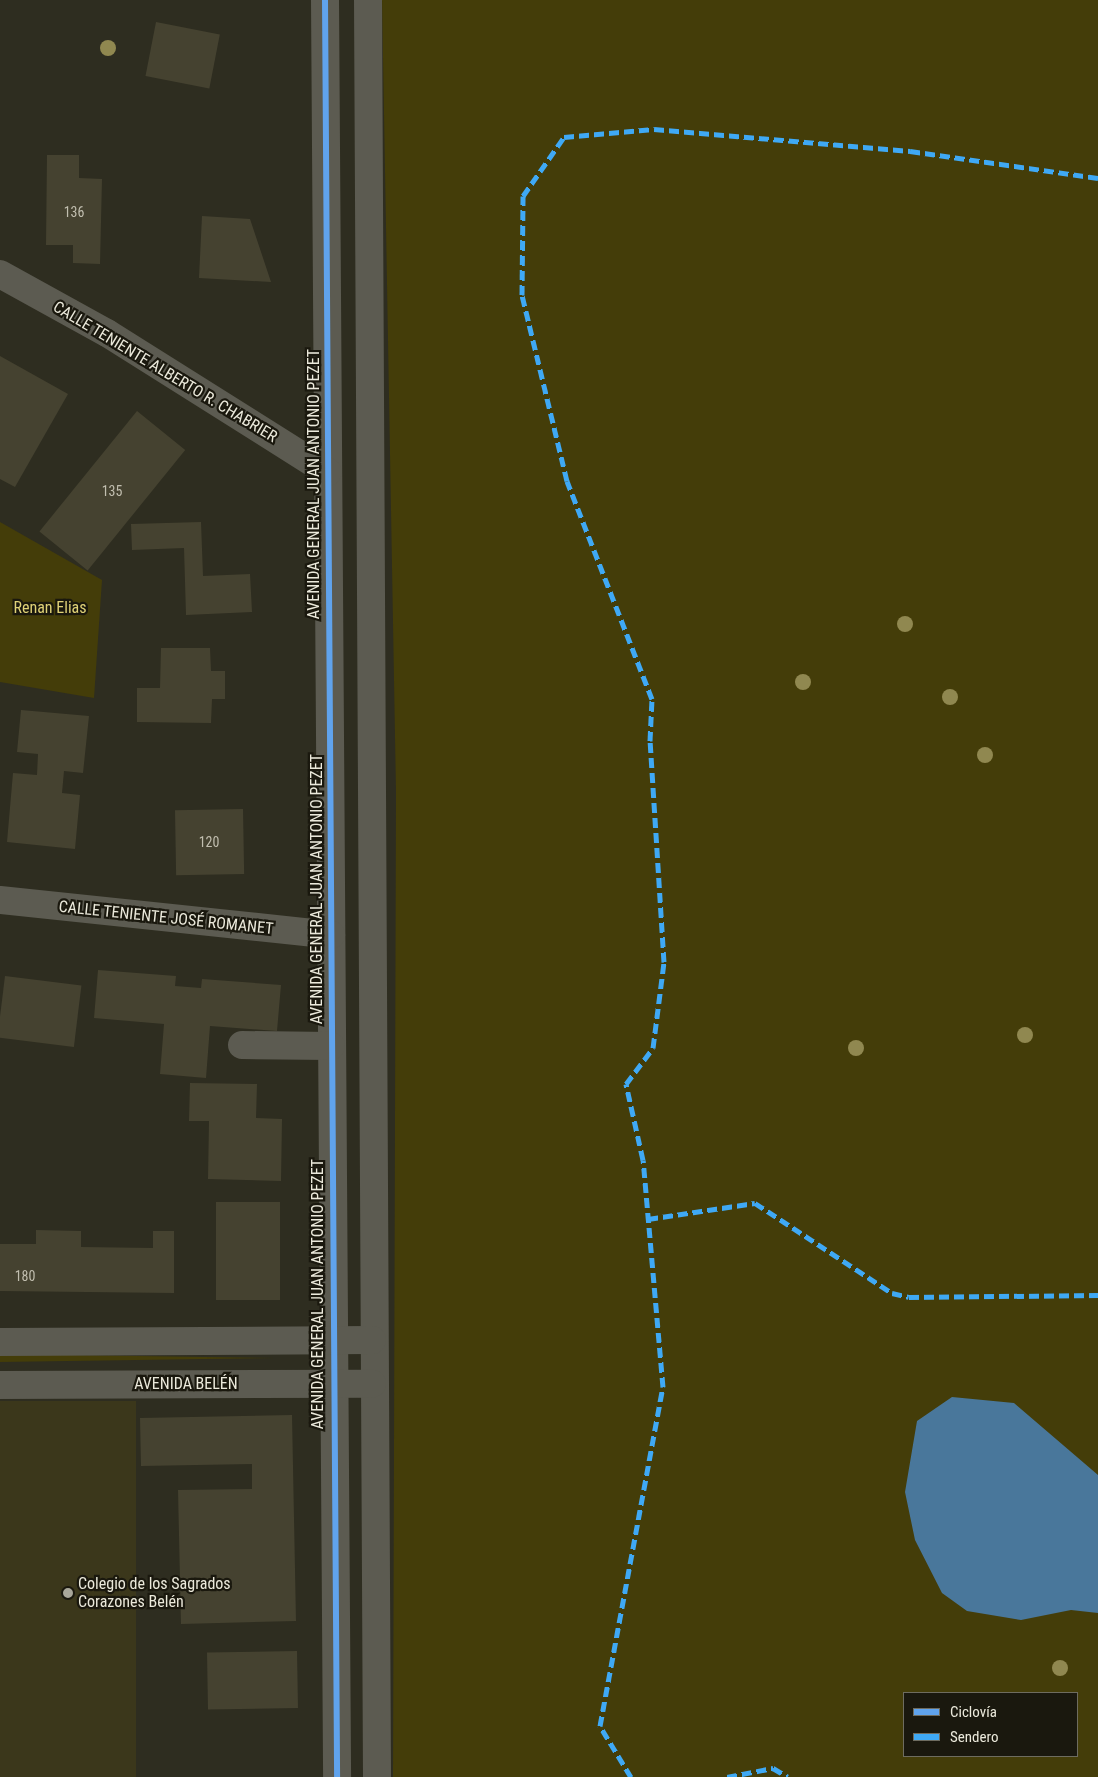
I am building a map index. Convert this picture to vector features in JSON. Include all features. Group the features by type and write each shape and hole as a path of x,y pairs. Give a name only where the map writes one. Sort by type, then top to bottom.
{"street":[{"name":"AVENIDA GENERAL JUAN ANTONIO PEZET","path":"325,0 331,935 331,1341 337,1777"},
{"path":"368,0 372,1384 377,1777"},
{"name":"CALLE TENIENTE ALBERTO R. CHABRIER","path":"0,274 108,333 328,472"},
{"name":"CALLE TENIENTE JOSÉ ROMANET","path":"0,900 331,935"},
{"path":"242,1045 331,1046"},
{"path":"0,1342 372,1340"},
{"name":"AVENIDA BELÉN","path":"0,1384 372,1384"}],"shaded area":[{"name":"Colegio de los Sagrados Corazones Belén","path":"0,1401 136,1401 136,1777 0,1777"}],"green space":[{"path":"382,0 1098,0 1098,1777 393,1777 396,792"},
{"name":"Renan Elias","path":"0,522 102,580 94,698 0,682"},
{"path":"0,1354 275,1358 0,1362"}],"water":[{"path":"952,1397 1014,1403 1098,1475 1098,1613 1071,1610 1021,1620 967,1611 942,1593 915,1540 905,1492 917,1421"}],"building":[{"path":"156,22 220,34 209,88 146,76"},
{"path":"47,155 79,155 79,178 102,179 100,264 73,263 73,245 46,245"},
{"path":"202,216 250,219 271,282 199,278"},
{"path":"0,356 68,394 15,487 0,479"},
{"path":"137,411 185,450 88,570 39,531"},
{"path":"201,522 203,576 250,574 252,612 186,615 184,548 132,550 131,524"},
{"path":"161,648 210,648 211,671 225,671 225,699 212,699 211,723 137,722 137,688 160,688"},
{"path":"21,710 89,716 83,773 64,771 62,793 80,795 75,849 7,842 13,773 37,775 38,754 17,752"},
{"path":"243,809 244,874 176,875 175,810"},
{"path":"98,970 176,976 175,986 201,988 202,979 281,985 277,1031 210,1026 206,1078 160,1074 164,1024 94,1018"},
{"path":"5,976 81,985 74,1047 0,1038 0,1017"},
{"path":"190,1083 257,1084 256,1118 282,1119 281,1181 208,1179 209,1121 189,1121"},
{"path":"216,1202 280,1202 280,1300 216,1300"},
{"path":"36,1230 81,1231 81,1247 153,1248 153,1231 174,1231 174,1293 0,1291 0,1244 36,1244"},
{"path":"292,1415 296,1621 181,1624 178,1490 252,1489 252,1464 141,1466 140,1418"},
{"path":"297,1651 298,1708 208,1710 207,1653"}],"marked path":[{"path":"631,1777 600,1726 663,1387 643,1160 626,1084 653,1048 664,962 650,741 652,699 567,481 522,295 523,196 564,137 654,129 910,151 1098,178"},
{"path":"648,1219 755,1203 892,1293 909,1297 1098,1295"},
{"path":"727,1777 773,1768 788,1777"}],"cycle path":[{"path":"325,0 337,1777"}],"place":[{"name":"Colegio de los Sagrados Corazones Belén","path":"68,1593"}]}
